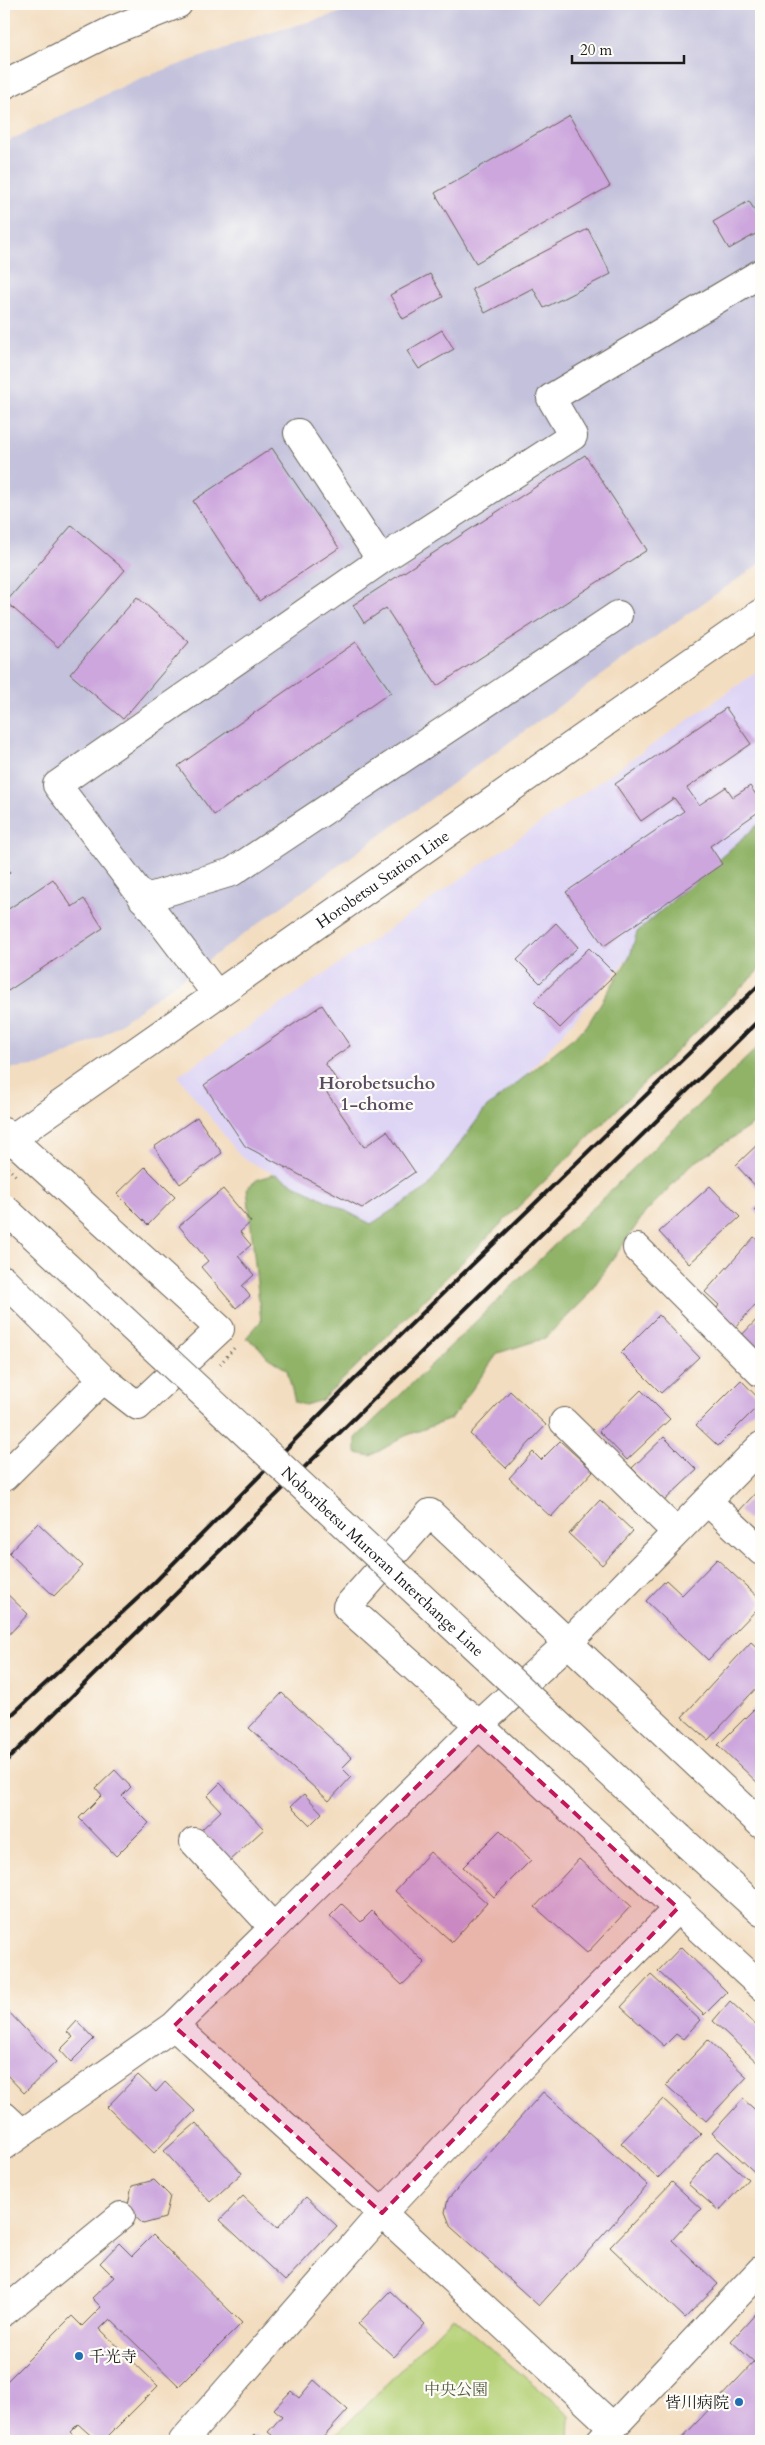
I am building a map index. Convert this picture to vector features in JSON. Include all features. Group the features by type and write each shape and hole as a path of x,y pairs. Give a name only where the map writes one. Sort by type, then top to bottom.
{"main road":[{"path":"4,85 113,30 178,4"},
{"path":"217,995 57,785 381,560 573,436 551,398 761,273"},
{"path":"298,434 381,560"},
{"name":"Horobetsu Station Line","path":"6,1138 217,995 761,613"},
{"path":"143,899 232,872 618,615"},
{"path":"4,1280 103,1379 138,1406 220,1330 6,1138"},
{"name":"Noboribetsu Muroran Interchange Line","path":"4,1208 761,1912"},
{"path":"637,1248 761,1373"},
{"path":"4,1477 103,1379"},
{"path":"564,1422 676,1532"},
{"path":"10,2131 174,2026 479,1725 569,1642 761,1446"},
{"path":"707,1501 761,1551"},
{"path":"761,1824 430,1513 347,1607 479,1725 761,1986"},
{"path":"194,1842 274,1927"},
{"path":"183,2441 382,2213 518,2070 678,1908"},
{"path":"174,2026 382,2213 607,2434 761,2270"},
{"path":"9,2297 121,2216"}],"path":[{"path":"220,1364 236,1346"}],"highlighted area":[{"path":"479,1725 678,1908 382,2213 174,2026"}],"shaded area":[{"path":"371,4 761,4 761,563 680,619 100,1038 43,1065 4,1069 4,143 136,80 266,34"},
{"path":"761,669 761,838 630,956 427,1188 371,1224 241,1157 178,1076"}],"green space":[{"path":"761,822 761,968 322,1400 305,1405 295,1402 287,1370 267,1357 258,1346 246,1338 261,1321 247,1188 258,1179 275,1174 371,1224 427,1188 486,1108 586,1027 630,956 637,932"},
{"path":"761,1044 761,1113 755,1123 691,1165 645,1213 585,1299 545,1338 498,1353 451,1419 405,1436 371,1456 356,1453 356,1438"},
{"name":"中央公園","path":"453,2317 570,2415 569,2438 566,2441 330,2441"}],"building":[{"path":"569,115 610,186 476,263 435,193"},
{"path":"749,201 761,221 761,231 729,249 713,222"},
{"path":"588,229 611,274 544,308 533,288 485,313 472,289"},
{"path":"430,274 443,297 403,319 390,295"},
{"path":"442,330 454,349 419,369 407,351"},
{"path":"272,448 339,548 259,601 193,501"},
{"path":"585,455 647,550 437,686 386,608 364,623 353,605"},
{"path":"72,525 125,570 58,647 6,602"},
{"path":"137,597 189,642 123,719 70,674"},
{"path":"356,642 391,692 214,815 178,766"},
{"path":"726,708 751,744 687,788 699,805 726,787 733,797 750,786 761,802 761,810 710,846 722,864 604,946 566,892 684,811 674,798 641,821 615,784"},
{"path":"4,862 10,872 4,877"},
{"path":"53,879 72,907 84,899 103,928 8,991 4,984 4,912"},
{"path":"556,923 578,947 540,983 517,960"},
{"path":"589,948 615,974 560,1028 534,1002"},
{"path":"322,1005 350,1046 325,1063 340,1085 327,1093 364,1147 387,1131 415,1172 362,1208 245,1146 204,1085"},
{"path":"197,1117 222,1153 180,1184 154,1147"},
{"path":"761,1141 761,1192 736,1165"},
{"path":"145,1167 175,1197 148,1225 117,1194"},
{"path":"710,1186 740,1217 689,1264 659,1232"},
{"path":"223,1189 251,1222 240,1232 251,1245 238,1256 254,1275 242,1286 250,1296 236,1308 201,1267 208,1261 179,1226"},
{"path":"761,1202 761,1217 754,1210"},
{"path":"754,1237 761,1243 761,1298 735,1328 715,1311 719,1305 705,1292"},
{"path":"659,1315 699,1357 661,1393 621,1353"},
{"path":"761,1315 761,1360 738,1339"},
{"path":"741,1380 761,1403 718,1446 696,1425"},
{"path":"641,1390 670,1419 627,1460 599,1431"},
{"path":"510,1391 546,1425 506,1468 470,1434"},
{"path":"664,1437 697,1470 664,1501 632,1468"},
{"path":"560,1441 593,1471 551,1517 509,1478 533,1452 541,1460"},
{"path":"761,1487 761,1531 739,1511"},
{"path":"600,1500 633,1531 602,1565 569,1534"},
{"path":"38,1523 83,1566 54,1596 9,1553"},
{"path":"717,1559 761,1600 761,1605 708,1660 646,1601 666,1580 682,1595"},
{"path":"4,1591 28,1614 4,1640"},
{"path":"751,1642 761,1651 761,1683 708,1740 682,1717"},
{"path":"282,1693 352,1758 342,1768 351,1777 329,1801 249,1728"},
{"path":"754,1709 761,1717 761,1786 718,1745"},
{"path":"115,1770 131,1787 122,1796 149,1823 116,1856 79,1818 102,1795 96,1788"},
{"path":"220,1783 264,1829 230,1860 201,1830 221,1811 207,1796"},
{"path":"304,1794 322,1813 310,1825 291,1806"},
{"path":"500,1830 531,1860 494,1897 463,1867"},
{"path":"430,1852 487,1903 452,1942 395,1891"},
{"path":"579,1859 631,1906 587,1953 535,1907"},
{"path":"342,1904 361,1922 372,1911 425,1963 402,1985 330,1916"},
{"path":"681,1947 727,1992 704,2015 658,1971"},
{"path":"651,1975 700,2020 683,2039 676,2034 664,2046 621,2007"},
{"path":"730,2001 761,2030 761,2066 713,2021"},
{"path":"7,2010 56,2062 24,2093 4,2072 4,2014"},
{"path":"77,2021 94,2039 71,2062 60,2050 73,2037 67,2032"},
{"path":"708,2040 747,2077 706,2121 666,2085"},
{"path":"138,2075 156,2092 165,2082 195,2111 154,2153 107,2107"},
{"path":"543,2092 648,2185 539,2306 451,2227 445,2212 448,2199"},
{"path":"663,2099 701,2134 658,2178 621,2143"},
{"path":"743,2099 761,2115 761,2178 712,2133"},
{"path":"196,2123 242,2173 210,2202 164,2151"},
{"path":"717,2151 748,2179 719,2211 688,2184"},
{"path":"154,2180 170,2196 165,2218 143,2224 127,2209 132,2186"},
{"path":"672,2182 701,2209 672,2240 718,2284 685,2318 610,2247"},
{"path":"243,2196 277,2228 306,2197 337,2226 285,2281 220,2220"},
{"name":"千光寺","path":"153,2235 242,2323 179,2386 110,2319 100,2329 158,2386 103,2441 97,2441 78,2424 70,2432 79,2441 4,2441 4,2384 72,2316 82,2326 101,2307 92,2298 114,2277 100,2263 119,2243 132,2256"},
{"path":"390,2291 425,2324 394,2357 358,2324"},
{"name":"皆川病院","path":"761,2308 761,2441 679,2441 754,2362 731,2341"},
{"path":"314,2380 348,2410 320,2441 279,2441 268,2432 282,2416 274,2409 291,2391 299,2398"},
{"path":"255,2435 262,2441 249,2441"}],"railway":[{"path":"4,1722 153,1584 353,1381 761,983"},
{"path":"4,1763 761,1018"}],"place":[{"name":"千光寺","path":"79,2356"},
{"name":"皆川病院","path":"739,2402"}],"district":[{"name":"Horobetsucho 1-chome","path":"377,1093"}]}
